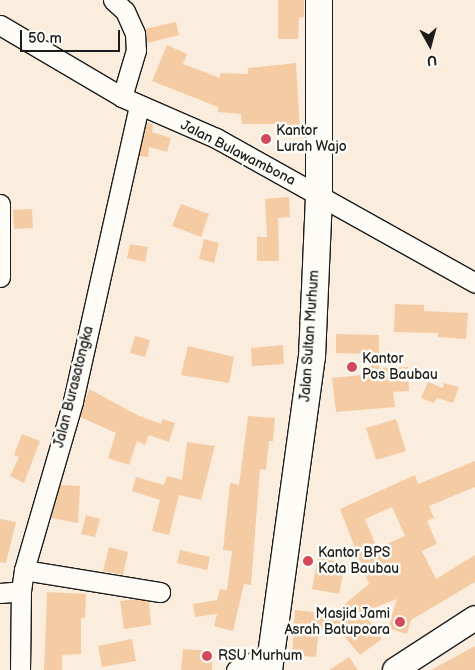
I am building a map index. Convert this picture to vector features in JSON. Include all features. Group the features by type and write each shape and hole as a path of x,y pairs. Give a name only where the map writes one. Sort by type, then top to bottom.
{"highway":[{"name":"Jalan Sultan Murhum","path":"270,662 312,357 319,196 319,0"}],"main road":[{"path":"404,669 475,618"},
{"path":"404,669 475,631"}],"street":[{"name":"Jalan Burasatongka","path":"20,670 21,591 24,570 73,401 131,101 136,50 135,33 125,11 113,0"},
{"name":"Jalan Bulawambona","path":"0,25 131,101 216,138 475,284"},
{"path":"0,204 0,278"},
{"path":"24,570 160,592"},
{"path":"0,593 21,591"},
{"path":"236,670 270,662"}],"building":[{"path":"278,0 304,0 304,17 299,18 298,39 278,39"},
{"path":"176,22 179,35 148,43 145,29"},
{"path":"167,45 187,54 183,64 220,78 220,73 248,74 248,68 296,63 300,131 276,133 276,124 242,124 241,114 218,112 218,107 152,81"},
{"path":"147,123 153,124 152,132 171,138 167,152 149,147 148,157 139,156"},
{"path":"289,197 290,217 278,218 279,261 257,261 257,237 267,237 265,199"},
{"path":"181,204 209,214 201,237 172,226"},
{"path":"32,209 33,228 14,229 13,210"},
{"path":"204,239 219,243 214,263 199,259"},
{"path":"130,244 148,247 145,262 127,258"},
{"path":"395,304 424,305 424,311 468,313 466,339 438,337 438,333 394,332"},
{"path":"336,334 379,335 379,368 408,367 409,391 393,392 395,407 336,412 332,378 372,374 369,354 336,353"},
{"path":"135,336 150,340 145,357 130,353"},
{"path":"283,345 284,364 252,366 251,348"},
{"path":"188,346 234,357 229,383 181,375"},
{"path":"428,382 443,388 444,383 459,387 453,403 437,398 434,403 421,398"},
{"path":"89,389 137,415 161,424 162,419 175,423 169,442 149,435 145,445 137,441 129,465 108,458 116,433 80,417"},
{"path":"248,416 275,418 273,441 269,441 266,470 260,469 251,585 244,584 233,631 214,626 217,614 195,617 193,604 217,600 220,589 227,590 232,551 223,550 230,483 239,485"},
{"path":"396,419 406,451 376,460 366,428"},
{"path":"22,434 40,441 24,483 10,476 19,457 14,455"},
{"path":"187,442 215,446 201,500 179,495 169,535 152,531 160,500 132,491 136,477 164,485 167,476 182,480"},
{"path":"475,461 475,487 429,506 434,518 427,521 437,544 422,551 436,579 475,555 475,582 411,620 407,634 388,628 397,599 363,612 382,639 360,655 339,630 335,633 319,629 316,657 292,655 295,610 333,614 369,584 340,509 415,475 418,484","holes":["392,507 405,536 377,548 365,519"]},
{"path":"60,485 80,486 78,523 51,518"},
{"path":"86,515 100,519 95,537 81,534"},
{"path":"0,519 16,522 6,563 0,562"},
{"path":"109,547 128,552 123,575 103,571"},
{"path":"180,550 210,557 207,570 177,563"},
{"name":"Kantor BPS Kota Baubau","path":"318,558 345,563 339,594 312,589"},
{"path":"47,592 86,594 85,618 81,618 81,654 62,655 62,670 44,670"},
{"path":"136,599 149,602 151,625 124,629 120,601"},
{"path":"132,639 136,661 102,667 98,646"},
{"path":"475,646 475,670 431,670"},
{"path":"183,649 213,651 212,670 181,670"},
{"path":"349,657 358,670 329,670"}],"place":[{"name":"Kantor Lurah Wajo","path":"266,139"},
{"name":"Kantor Pos Baubau","path":"352,367"},
{"name":"Kantor BPS Kota Baubau","path":"308,561"},
{"name":"Masjid Jami Asrah Batupoara","path":"400,622"},
{"name":"RSU Murhum","path":"207,656"}]}
